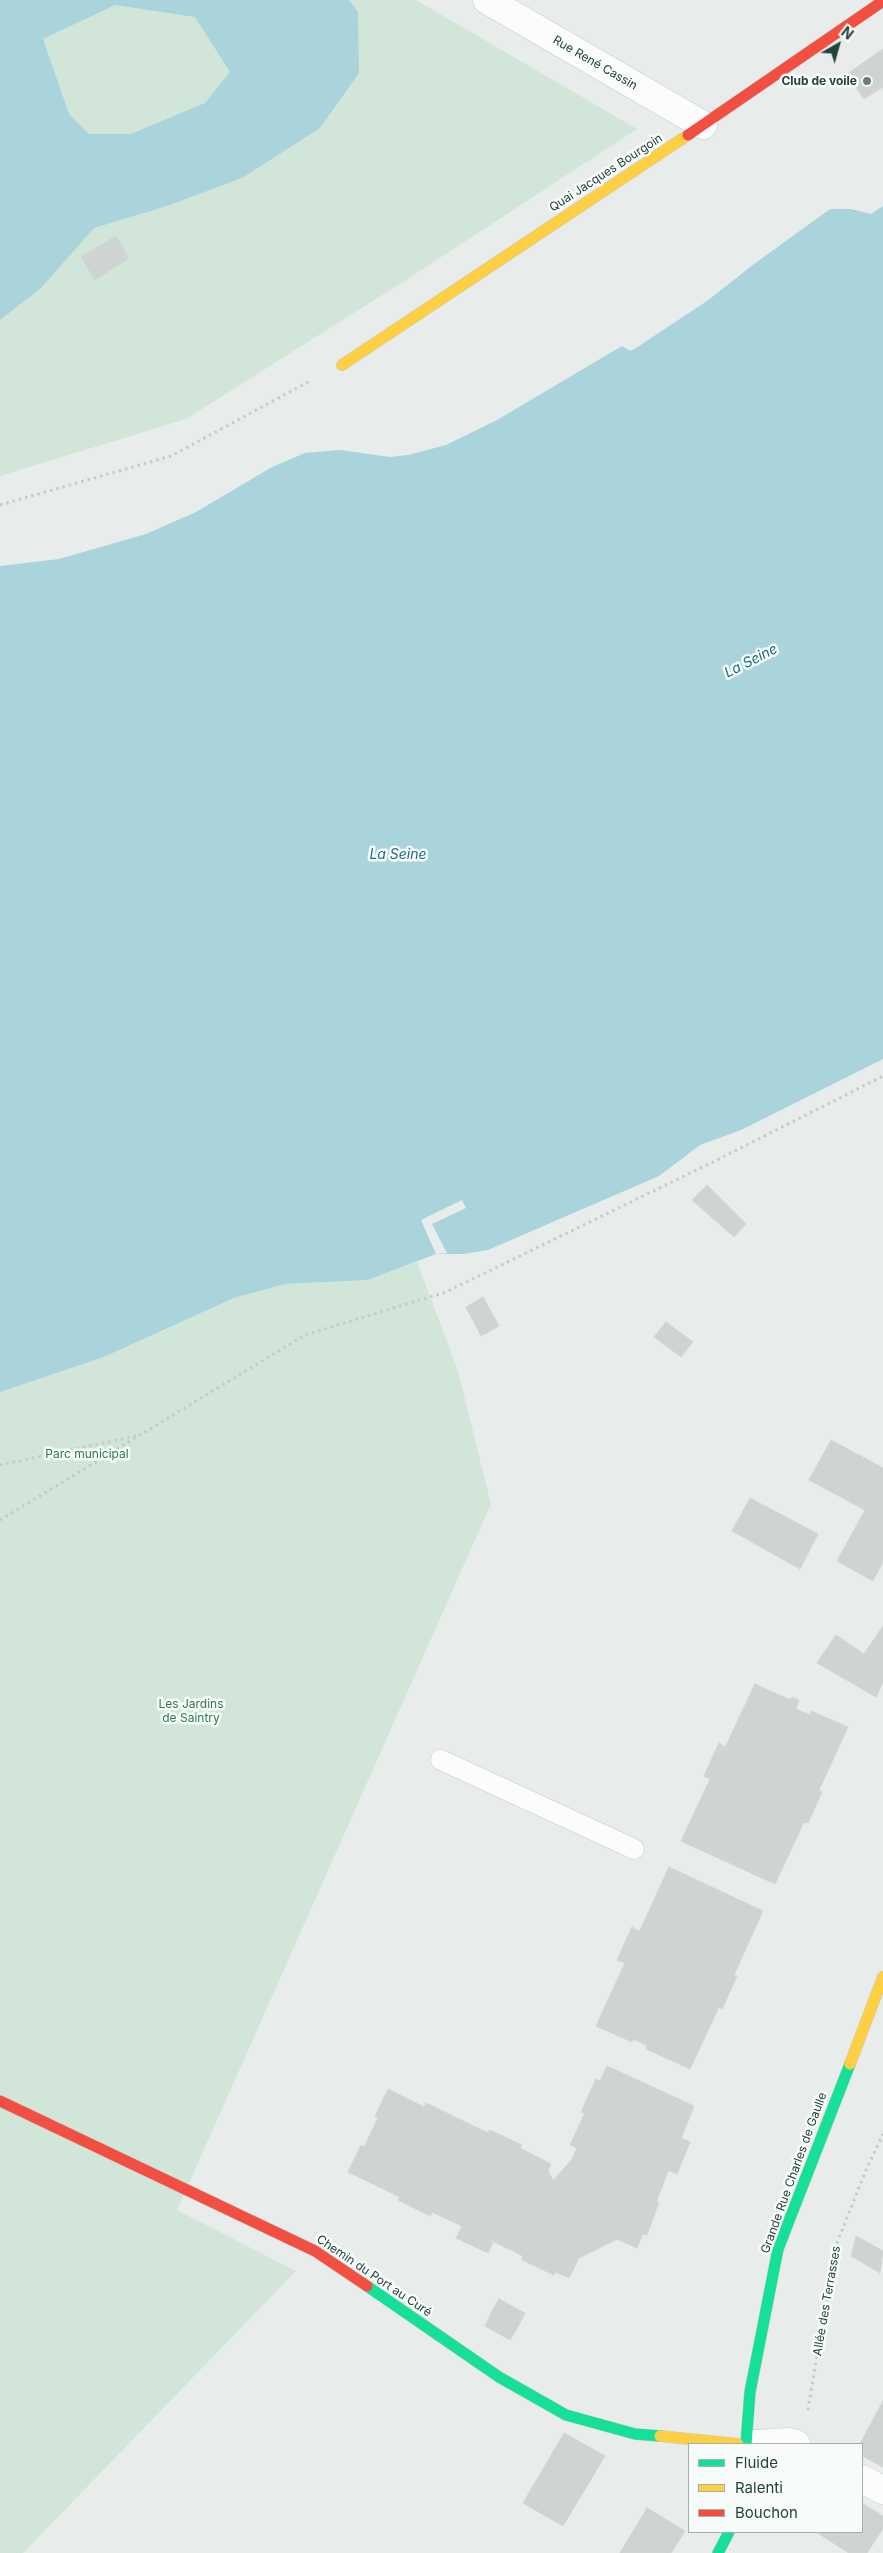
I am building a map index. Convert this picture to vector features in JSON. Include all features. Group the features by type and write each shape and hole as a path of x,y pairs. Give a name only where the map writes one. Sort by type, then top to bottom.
{"street":[{"name":"Rue René Cassin","path":"487,0 704,125"},
{"name":"Quai Jacques Bourgoin","path":"342,365 704,125 883,1"},
{"name":"Grande Rue Charles de Gaulle","path":"746,2443 750,2392 778,2249 883,1977"},
{"name":"Chemin du Port au Curé","path":"0,2101 316,2251 500,2377 566,2415 635,2434 728,2443"},
{"path":"772,2443 792,2443"},
{"path":"863,2480 883,2490"},
{"path":"718,2553 728,2533"}],"lane":[{"path":"442,1760 634,1849"}],"path":[{"path":"0,505 172,456 342,365"},
{"path":"0,1520 305,1334 446,1292 713,1162 883,1076"},
{"path":"0,1465 140,1435"},
{"name":"Allée des Terrasses","path":"806,2417 835,2248 866,2170 883,2134"}],"green space":[{"path":"0,0 416,0 637,129 406,280 186,419 0,476"},
{"path":"417,1262 458,1371 491,1504 177,2210 296,2271 23,2553 0,2553 0,1392 104,1357 234,1298 285,1284 368,1280"}],"water":[{"path":"0,0 349,0 358,12 359,73 320,128 242,178 167,206 94,228 41,288 0,320","holes":["115,5 195,17 230,72 205,103 131,134 89,134 69,114 43,39"]},
{"name":"La Seine","path":"883,206 883,1059 741,1130 700,1145 659,1176 488,1250 463,1254 436,1254 368,1280 285,1284 234,1298 104,1357 0,1392 0,566 59,559 146,534 196,512 272,467 305,453 340,450 390,457 408,455 446,445 497,420 622,346 630,351 636,348 707,301 830,209 851,209 871,214"}],"pier":[{"path":"462,1200 466,1208 432,1224 447,1253 436,1254 421,1220"}],"building":[{"name":"Club de voile","path":"883,49 883,87 864,99 847,74"},
{"path":"116,236 129,258 95,280 81,257"},
{"path":"707,1185 746,1224 734,1237 692,1200"},
{"path":"483,1297 499,1326 481,1336 466,1307"},
{"path":"666,1322 693,1342 681,1357 654,1337"},
{"path":"831,1440 883,1468 883,1562 873,1581 837,1561 865,1510 809,1480"},
{"path":"750,1498 818,1534 800,1569 732,1531"},
{"path":"883,1626 883,1682 876,1697 817,1663 836,1635 864,1654"},
{"path":"755,1684 790,1700 792,1697 799,1700 796,1709 810,1715 811,1711 848,1727 819,1790 822,1792 808,1823 804,1822 775,1884 681,1841"},
{"path":"719,1743 725,1747 710,1779 704,1776"},
{"path":"669,1867 763,1911 734,1975 737,1976 722,2009 719,2007 690,2069 646,2049 647,2045 633,2039 632,2042 596,2026"},
{"path":"632,1927 639,1931 625,1963 617,1960"},
{"path":"607,2066 694,2106 656,2202 659,2202 647,2235 643,2234 637,2248 617,2239 612,2229 573,2248 579,2258 569,2278 555,2272 554,2275 522,2260 523,2256 432,2212 430,2216 398,2200 400,2197 348,2172 361,2145 364,2147 378,2118 375,2116 388,2089 424,2107 426,2103 488,2133 490,2130 522,2145 520,2148 551,2164 548,2170 553,2181 572,2159 577,2148 570,2145 585,2113 581,2112 596,2079 600,2081"},
{"path":"681,2138 690,2142 677,2174 668,2170"},
{"path":"462,2226 493,2242 488,2253 456,2238"},
{"path":"612,2229 617,2239 579,2258 573,2248"},
{"path":"856,2236 883,2251 880,2273 851,2256"},
{"path":"499,2299 525,2313 519,2325 492,2311"},
{"path":"492,2311 519,2325 510,2340 485,2326"},
{"path":"883,2401 883,2467 863,2457 863,2443 861,2443"},
{"path":"564,2433 605,2456 563,2526 523,2503"},
{"path":"863,2504 883,2516 883,2528 867,2553 849,2553 818,2533 863,2533"},
{"path":"647,2508 685,2531 671,2553 620,2553"}],"traffic: fast":[{"path":"746,2443 750,2392 778,2249 850,2064"},
{"path":"367,2286 499,2377 566,2415 635,2434 660,2436"},
{"path":"718,2553 728,2533"}],"traffic: slow":[{"path":"342,365 688,135"},
{"path":"850,2064 883,1977"},
{"path":"660,2436 728,2443"}],"traffic: jam":[{"path":"688,135 883,1"},
{"path":"0,2101 315,2251 367,2286"}],"place":[{"name":"Club de voile","path":"867,81"}],"park label":[{"name":"Parc municipal","path":"87,1454"},
{"name":"Les Jardins de Saintry","path":"191,1711"}]}
